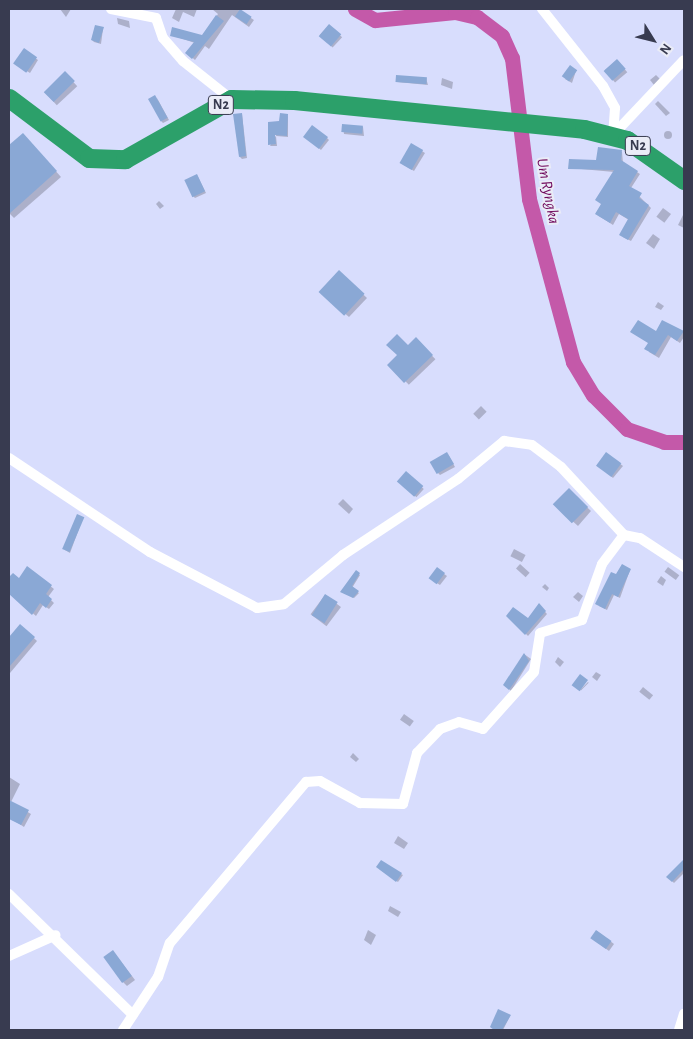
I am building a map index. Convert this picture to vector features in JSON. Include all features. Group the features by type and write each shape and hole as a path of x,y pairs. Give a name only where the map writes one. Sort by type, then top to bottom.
{"highway":[{"name":"N2","path":"9,98 89,158 125,159 231,99 465,115 584,128 613,135 638,146 684,180"}],"street":[{"path":"111,9 156,18 163,38 183,61 231,99"},
{"path":"542,9 603,86 615,108 613,135"},
{"path":"613,135 684,60"},
{"path":"9,458 150,552 258,608 284,604 343,555 458,479 504,441 532,445 561,467 624,535 640,538 684,567"},
{"path":"123,1030 158,977 170,943 293,794 306,782 320,781 360,803 402,804 417,753 440,729 459,722 483,729 534,672 540,633 582,620 602,564 624,535"},
{"path":"9,894 56,936 133,1015"},
{"path":"9,956 56,936"},
{"path":"679,1030 684,1014"}],"building":[{"path":"240,9 252,17 247,24 235,16"},
{"path":"216,15 224,21 192,59 185,53 194,42 170,36 172,27 202,35"},
{"path":"329,24 341,34 331,47 319,36"},
{"path":"95,25 104,27 99,43 91,40"},
{"path":"24,48 37,57 26,73 13,64"},
{"path":"617,59 626,69 612,81 604,71"},
{"path":"570,65 577,70 569,82 562,76"},
{"path":"65,71 75,81 54,102 44,92"},
{"path":"396,75 427,77 426,84 396,82"},
{"path":"155,95 168,118 161,122 148,99"},
{"path":"242,113 246,156 239,157 233,114"},
{"path":"280,113 288,114 287,136 275,135 276,144 268,145 268,122 279,121"},
{"path":"342,124 363,126 362,134 341,132"},
{"path":"312,125 328,137 319,149 303,137"},
{"path":"23,133 57,171 9,214 9,145"},
{"path":"411,143 423,150 412,170 400,163"},
{"path":"598,147 622,150 621,160 638,171 629,186 642,193 639,198 649,205 628,240 619,235 628,219 616,212 610,223 595,214 601,204 595,200 614,170 568,169 569,159 596,160"},
{"path":"197,174 205,191 192,197 184,180"},
{"path":"339,270 365,294 344,316 319,292"},
{"path":"638,320 656,331 662,320 684,331 677,341 668,335 655,355 644,349 648,343 630,332"},
{"path":"397,334 408,345 416,337 433,355 404,383 387,365 397,355 386,345"},
{"path":"447,452 454,464 437,474 430,462"},
{"path":"606,452 621,463 611,477 596,466"},
{"path":"406,471 423,486 414,497 397,482"},
{"path":"569,488 588,507 572,523 553,504"},
{"path":"77,514 84,517 70,552 62,549"},
{"path":"622,564 631,569 618,597 612,594 605,609 595,604 611,572 616,574"},
{"path":"27,566 52,585 46,594 52,599 46,608 40,603 32,615 9,594 9,577 13,573 19,578"},
{"path":"437,567 445,573 437,584 429,578"},
{"path":"356,570 360,573 352,586 359,591 353,598 340,592"},
{"path":"325,594 338,602 324,623 312,615"},
{"path":"539,603 546,611 525,635 506,616 513,607 528,618"},
{"path":"20,624 35,637 9,667 9,637"},
{"path":"524,653 529,661 509,690 503,685"},
{"path":"580,674 588,680 580,691 572,685"},
{"path":"9,800 29,810 21,825 9,819"},
{"path":"684,859 684,869 672,882 666,877"},
{"path":"381,860 402,873 396,882 376,867"},
{"path":"596,930 612,941 606,949 590,938"},
{"path":"113,950 132,976 122,983 103,957"},
{"path":"498,1009 511,1015 502,1030 494,1030 490,1027"}],"waterway":[{"name":"Um Ryngka","path":"355,9 375,20 455,12 477,17 502,36 512,58 529,199 573,362 593,395 627,429 664,442 684,442"}]}
